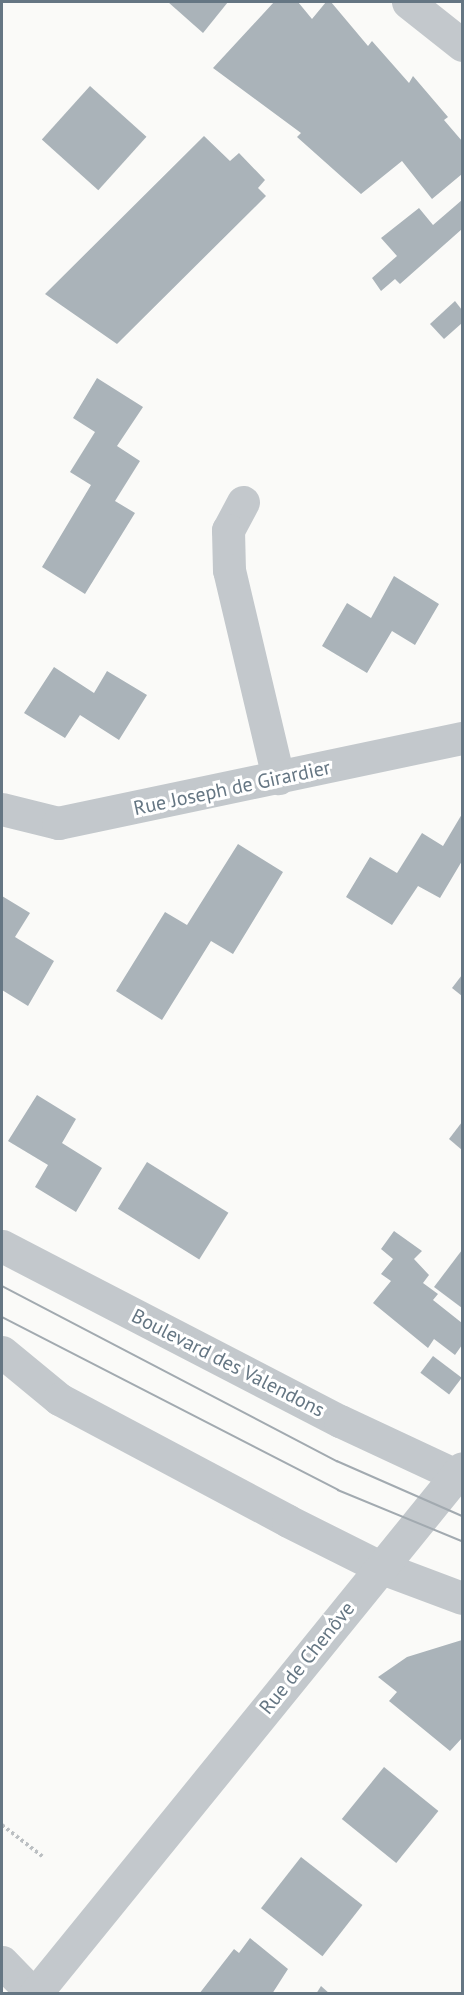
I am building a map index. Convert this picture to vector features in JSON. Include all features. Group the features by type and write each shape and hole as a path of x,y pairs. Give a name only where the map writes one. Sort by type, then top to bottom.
{"street":[{"path":"408,2 462,45"},
{"path":"243,502 228,530 229,570 278,778"},
{"name":"Rue Joseph de Girardier","path":"2,809 58,823 462,738"},
{"name":"Boulevard des Valendons","path":"2,1246 350,1426 460,1474"},
{"path":"2,1352 59,1399 382,1568 462,1598"},
{"name":"Rue de Chenôve","path":"34,1994 151,1847 460,1474"},
{"path":"2,1962 34,1994"}],"path":[{"path":"2,1825 42,1856"}],"building":[{"path":"168,2 228,2 203,33"},
{"path":"274,2 298,2 312,19 326,2 331,2 368,46 372,41 409,83 413,76 448,117 444,120 462,141 462,174 432,199 402,161 361,194 297,137 301,133 213,68"},
{"path":"90,86 146,137 98,190 42,140"},
{"path":"204,136 230,161 239,153 265,180 258,188 266,196 117,344 45,294"},
{"path":"462,200 462,229 400,284 395,279 381,291 372,278 397,256 381,238 419,208 433,225"},
{"path":"455,301 462,310 462,323 444,339 430,324"},
{"path":"97,378 143,407 117,446 140,461 115,501 135,513 85,594 42,567 91,485 70,472 95,432 73,418"},
{"path":"394,576 439,604 415,645 392,631 367,673 322,646 347,603 371,618"},
{"path":"54,667 94,693 107,671 147,695 119,740 80,715 65,738 24,713"},
{"path":"462,814 462,861 440,898 418,886 392,925 346,897 370,857 397,873 422,833 443,846"},
{"path":"238,844 283,872 233,954 211,941 162,1020 116,991 165,912 187,925"},
{"path":"2,896 30,913 15,937 54,961 28,1006 2,990"},
{"path":"462,975 462,996 452,988"},
{"path":"37,1095 76,1119 62,1143 102,1168 76,1212 35,1187 48,1165 8,1141"},
{"path":"462,1122 462,1150 449,1139"},
{"path":"147,1162 228,1213 199,1260 118,1209"},
{"path":"394,1231 422,1251 414,1259 429,1275 423,1283 438,1294 433,1300 462,1323 462,1345 455,1355 434,1339 428,1348 373,1303 391,1281 381,1274 393,1259 381,1249"},
{"path":"462,1250 462,1308 434,1287"},
{"path":"433,1356 462,1378 449,1394 420,1373"},
{"path":"462,1640 462,1738 450,1751 389,1701 397,1692 378,1677 407,1657"},
{"path":"384,1767 438,1811 396,1863 342,1819"},
{"path":"301,1857 362,1905 322,1956 261,1908"},
{"path":"250,1938 288,1969 272,1994 199,1994 234,1949 239,1953"},
{"path":"321,1986 330,1994 316,1994"}],"tram line":[{"path":"2,1286 337,1461 462,1516"},
{"path":"2,1317 338,1490 462,1541"}]}
